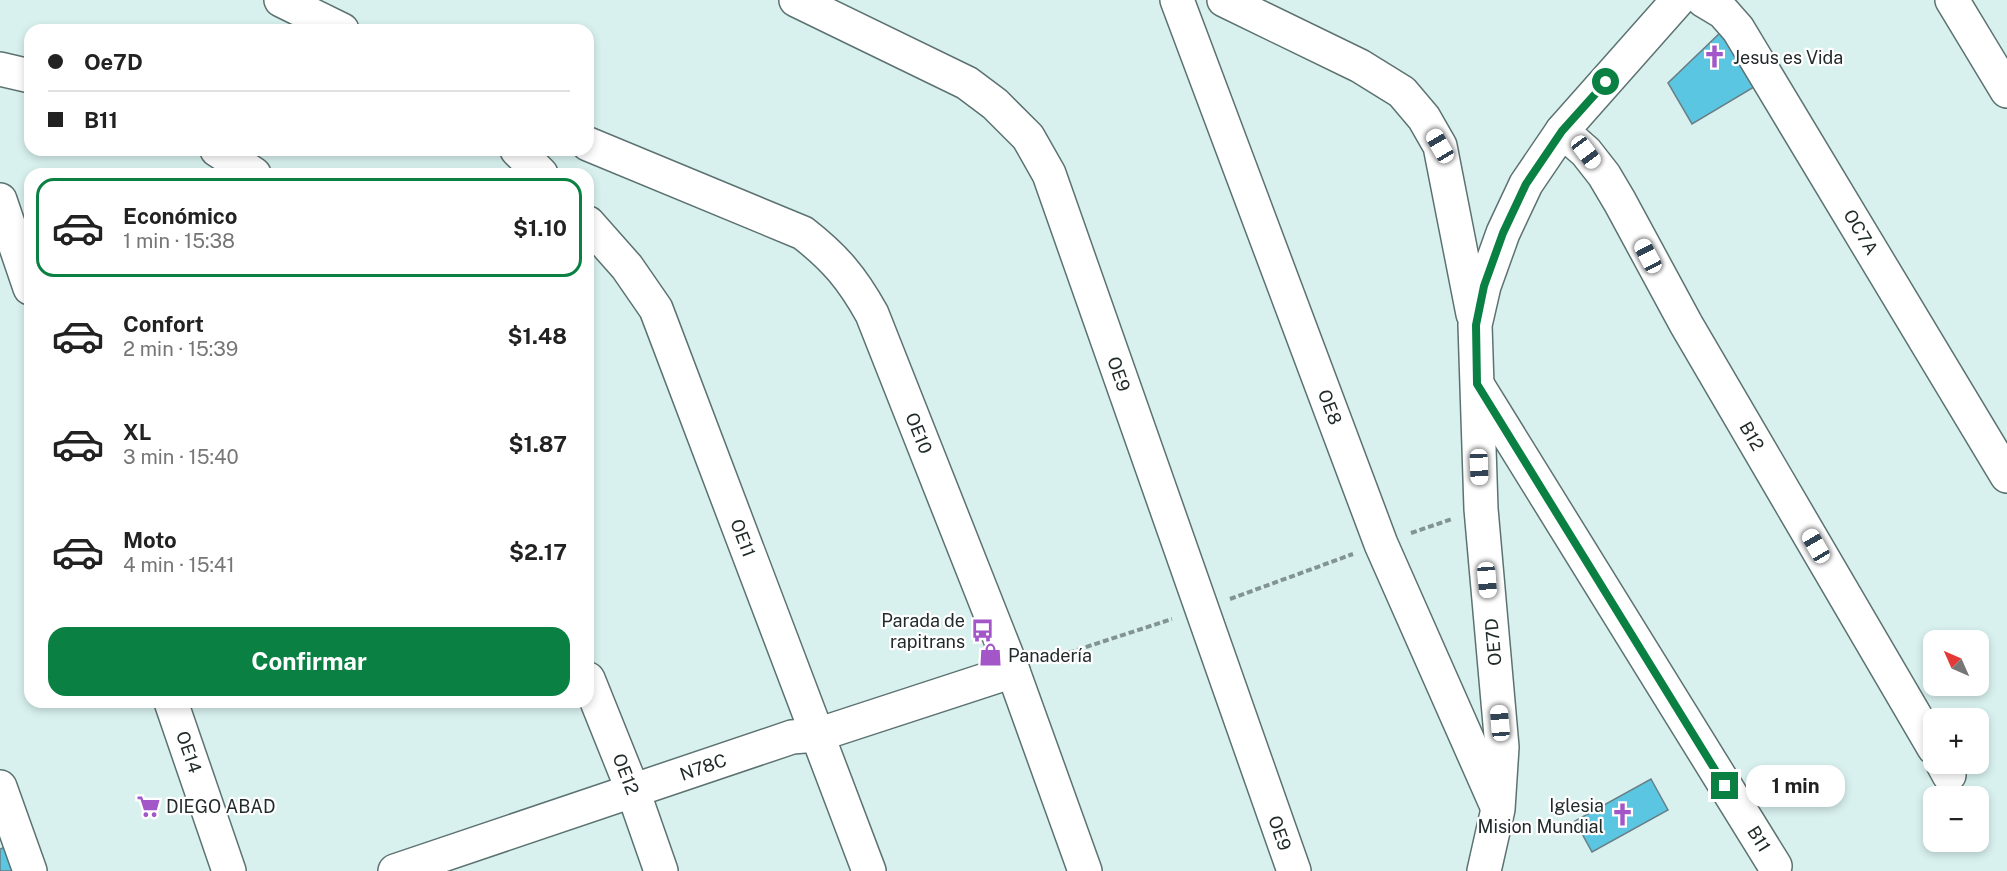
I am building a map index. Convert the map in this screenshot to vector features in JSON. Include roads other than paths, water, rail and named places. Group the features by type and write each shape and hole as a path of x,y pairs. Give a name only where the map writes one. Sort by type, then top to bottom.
{"street":[{"path":"281,0 330,24"},
{"name":"OE9","path":"796,0 967,83 995,104 1028,137 1049,174 1294,871"},
{"name":"OE8","path":"1177,0 1381,544 1498,809"},
{"path":"1224,0 1360,66 1402,92 1424,118 1440,146 1476,325"},
{"name":"OE7D","path":"1484,871 1498,809 1502,747 1481,509 1476,325 1484,286 1526,184 1562,131 1678,0"},
{"name":"OC7A","path":"1703,0 1723,12 1738,29 2007,476"},
{"path":"1952,0 2007,91"},
{"path":"0,69 24,75"},
{"name":"B12","path":"1562,131 1586,152 1614,193 1686,324 1923,729"},
{"name":"OE10","path":"594,146 802,232 831,255 857,286 872,314 1013,671 1085,871"},
{"path":"226,156 244,168"},
{"path":"523,156 535,168"},
{"path":"0,200 24,270"},
{"name":"OE11","path":"594,229 627,267 656,309 869,871"},
{"name":"B11","path":"1477,384 1775,866"},
{"name":"N78C","path":"395,871 444,863 633,791 792,737 817,735 1013,671"},
{"name":"OE12","path":"594,694 633,791 661,871"},
{"name":"OE14","path":"173,708 229,871"},
{"path":"0,787 30,871"}],"place":[{"name":"Jesus es Vida","path":"1715,57"},
{"name":"Parada de rapitrans","path":"983,630"},
{"name":"Panadería","path":"990,655"},
{"name":"DIEGO ABAD","path":"148,806"},
{"name":"Iglesia Mision Mundial","path":"1622,815"}]}
